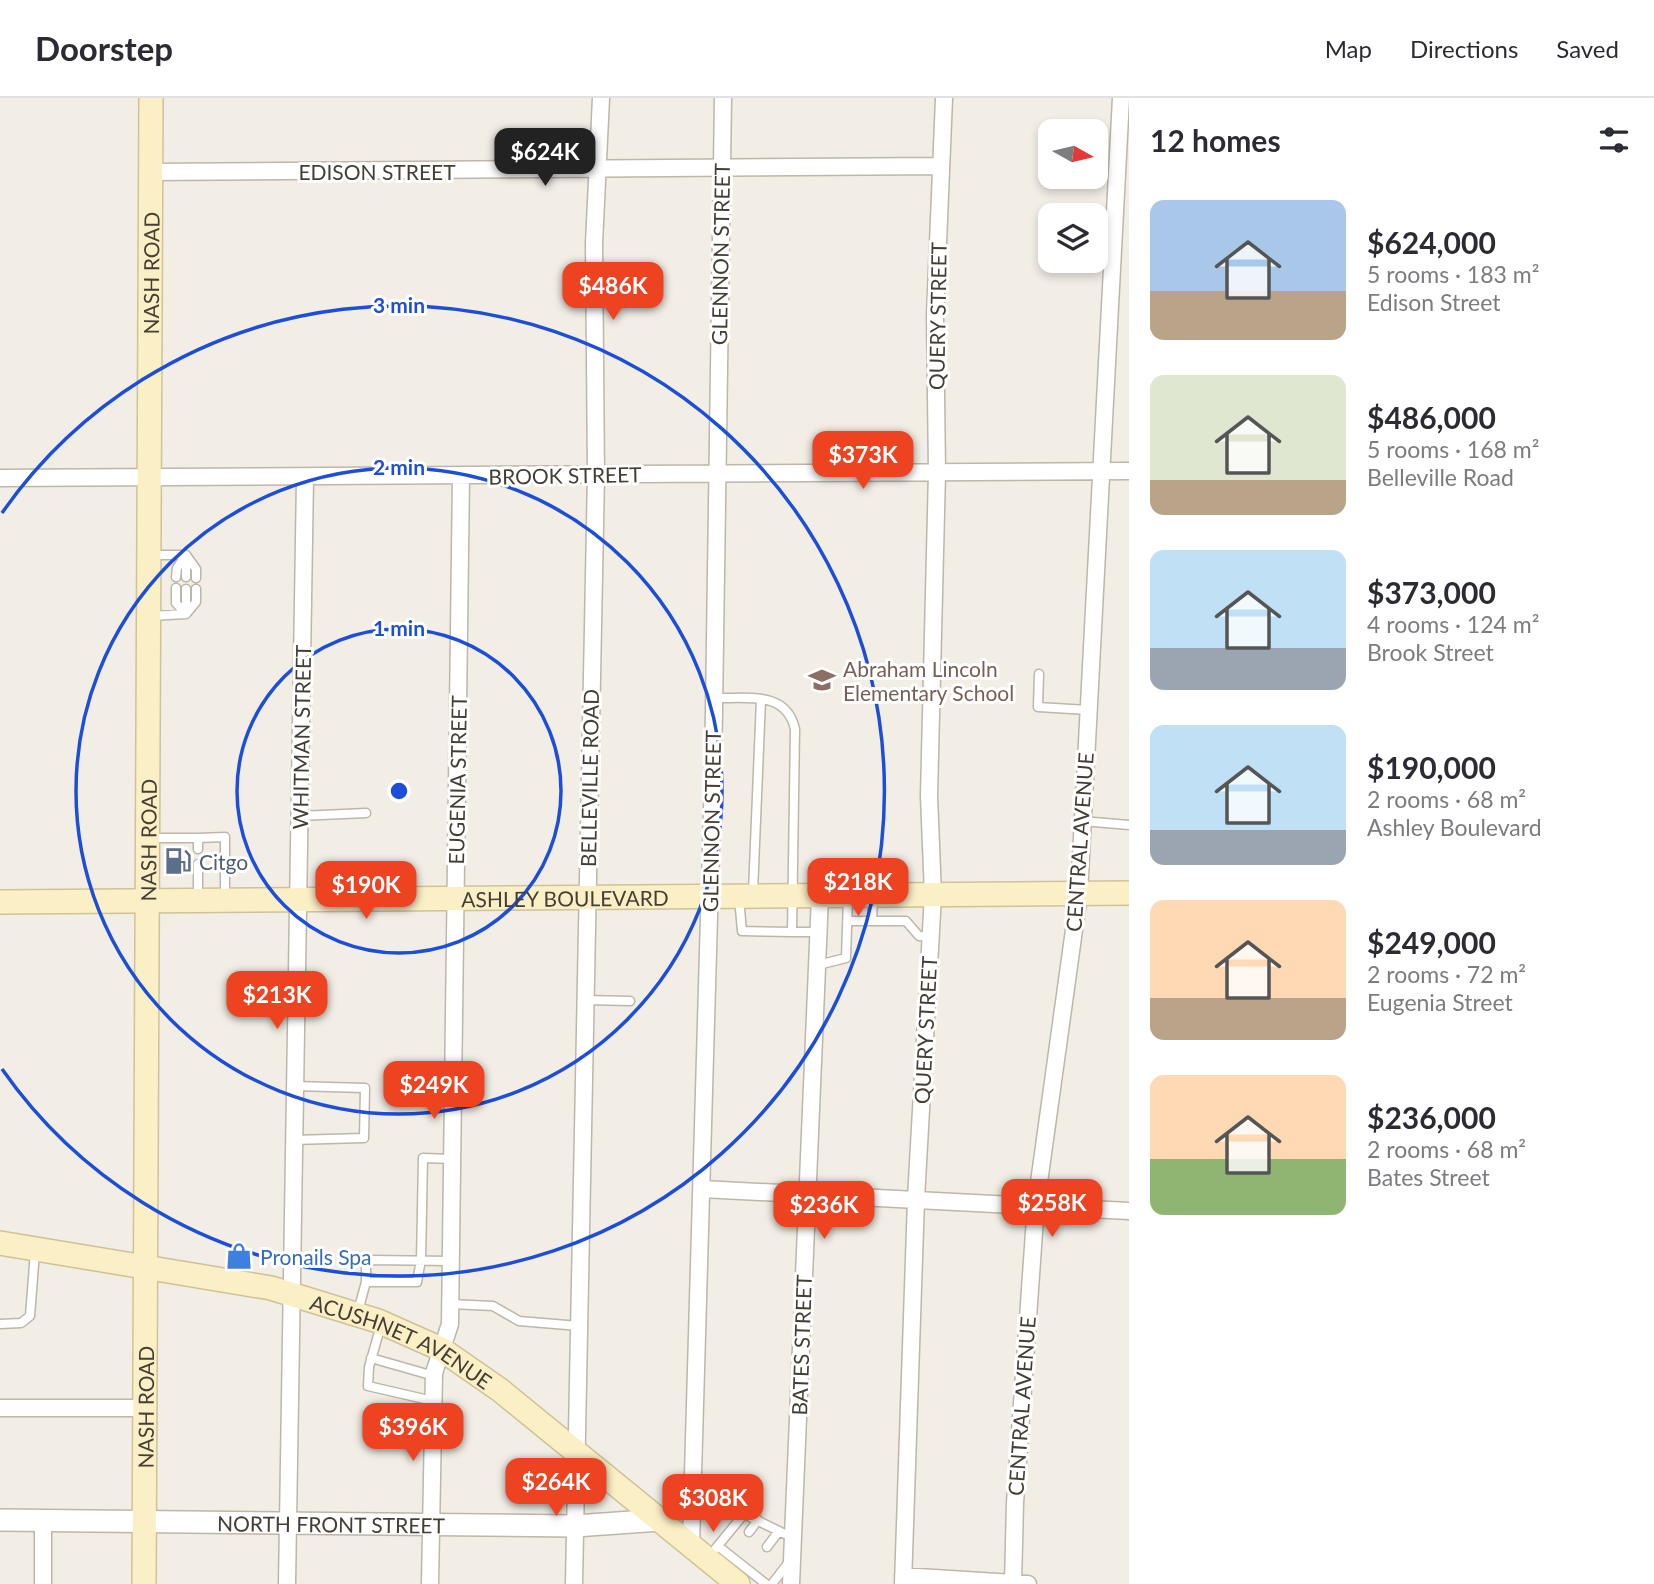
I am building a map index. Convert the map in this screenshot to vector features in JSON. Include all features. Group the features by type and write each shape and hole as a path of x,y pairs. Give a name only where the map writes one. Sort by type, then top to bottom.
{"main road":[{"name":"NASH ROAD","path":"144,1584 151,98"},
{"name":"ASHLEY BOULEVARD","path":"0,902 1129,893"},
{"name":"ACUSHNET AVENUE","path":"0,1243 289,1293 382,1322 441,1349 492,1384 660,1520 716,1551 746,1573"}],"street":[{"name":"BELLEVILLE ROAD","path":"574,1584 596,475 594,243 601,98"},
{"name":"GLENNON STREET","path":"716,1551 692,1513 720,474 718,348 723,98"},
{"name":"QUERY STREET","path":"903,1580 916,1199 933,895 929,796 937,471 935,316 944,98"},
{"name":"CENTRAL AVENUE","path":"1013,1584 1015,1503 1036,1204 1079,894 1121,98"},
{"name":"EDISON STREET","path":"151,172 940,166"},
{"name":"BROOK STREET","path":"0,478 1129,471"},
{"name":"EUGENIA STREET","path":"430,1584 433,1376 450,1324 461,476"},
{"name":"WHITMAN STREET","path":"287,1584 289,1293 305,478"},
{"name":"BATES STREET","path":"791,1584 792,1558 786,1535 808,1194 820,896"},
{"path":"702,1189 1036,1204 1129,1211"},
{"path":"0,1408 145,1408"},
{"name":"NORTH FRONT STREET","path":"0,1520 575,1526 660,1520"},
{"path":"43,1520 43,1584"},
{"path":"903,1580 1028,1584"}],"lane":[{"path":"148,555 186,555"},
{"path":"176,577 177,568 186,555"},
{"path":"186,555 186,577"},
{"path":"186,555 196,569 196,578"},
{"path":"176,588 176,603 186,614"},
{"path":"186,614 191,589"},
{"path":"148,616 186,614"},
{"path":"1039,674 1038,707 1088,710"},
{"path":"713,698 761,699 784,705 791,714 794,729 792,932"},
{"path":"761,699 742,932 819,932"},
{"path":"299,816 366,813"},
{"path":"1083,821 1129,825"},
{"path":"147,838 225,837 225,901"},
{"path":"198,838 198,849"},
{"path":"198,864 198,901"},
{"path":"872,921 873,895"},
{"path":"818,965 846,958 848,896"},
{"path":"848,921 905,921 919,936 930,937"},
{"path":"584,1000 630,1002"},
{"path":"293,1140 364,1138 365,1088 294,1086"},
{"path":"366,1282 416,1284 421,1260 423,1158 452,1158"},
{"path":"0,1324 22,1323 30,1316 35,1249"},
{"path":"357,1314 366,1282 366,1266 371,1260 451,1261"},
{"path":"450,1304 493,1306 519,1321 579,1326"},
{"path":"382,1322 368,1386 433,1401"},
{"path":"372,1358 433,1376"},
{"path":"692,1513 744,1514 786,1535 767,1547"},
{"path":"716,1551 744,1514"},
{"path":"749,1532 758,1520"},
{"path":"772,1584 792,1558"},
{"path":"746,1573 766,1584"}],"place":[{"name":"Abraham Lincoln Elementary School","path":"822,680"},
{"name":"Citgo","path":"178,861"},
{"name":"Pronails Spa","path":"239,1256"}]}
